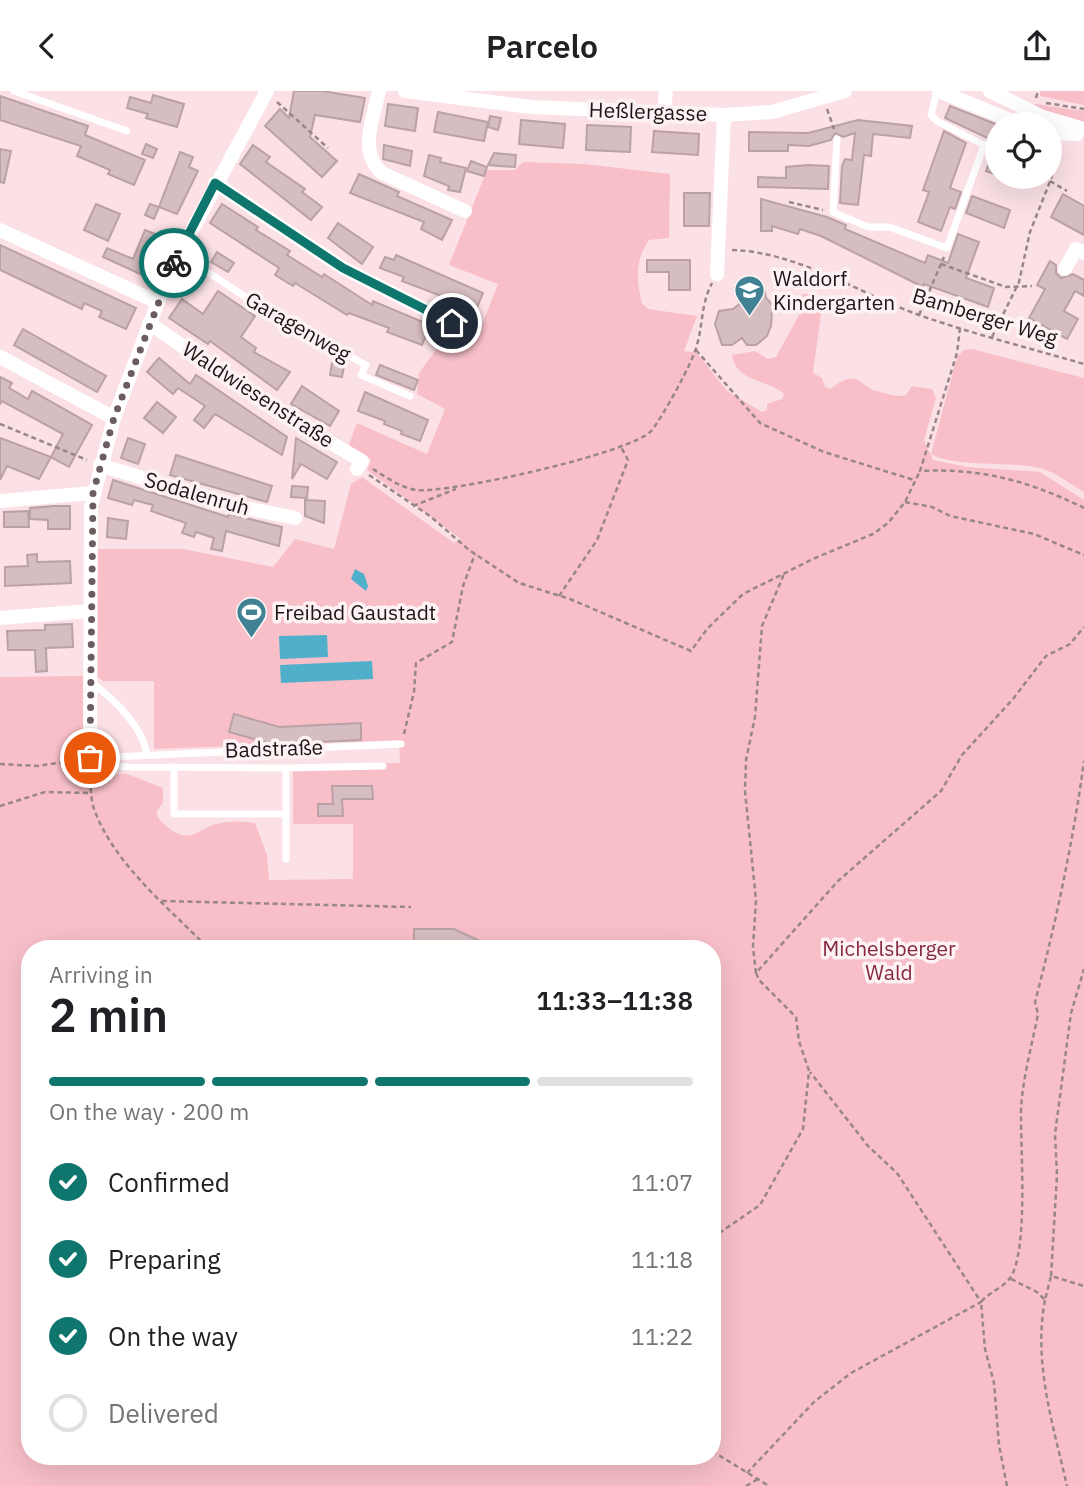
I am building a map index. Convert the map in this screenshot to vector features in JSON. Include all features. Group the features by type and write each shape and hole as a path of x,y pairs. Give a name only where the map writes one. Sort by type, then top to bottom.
{"street":[{"path":"379,91 368,148 373,165 382,173 465,211"},
{"name":"Heßlergasse","path":"405,91 531,107 724,115 772,112 845,91"},
{"path":"664,112 666,91"},
{"path":"938,91 990,112"},
{"path":"990,91 1043,117 1084,129"},
{"path":"90,760 93,493 100,465 114,418 178,253 267,92"},
{"path":"717,274 724,115"},
{"path":"1062,133 1084,134"},
{"path":"215,183 343,268 452,323"},
{"path":"0,230 157,302"},
{"path":"1065,269 1076,249 1084,253"},
{"name":"Waldwiesenstraße","path":"149,323 359,465"},
{"path":"0,357 114,418"},
{"name":"Sodalenruh","path":"100,465 231,505 295,518"},
{"path":"0,501 93,493"},
{"path":"0,618 90,611"}],"lane":[{"path":"14,91 127,131"},
{"path":"837,139 833,212 868,227 889,227 947,248 984,145 937,121 931,115 938,91"},
{"name":"Garagenweg","path":"178,253 274,316 366,365 361,375 410,396"},
{"path":"90,680 128,717 142,737 148,754"},
{"name":"Badstraße","path":"90,760 148,754 401,744"},
{"path":"90,760 174,767 383,766"},
{"path":"174,767 174,814 286,814"},
{"path":"286,768 286,859"}],"path":[{"path":"1035,101 1038,91"},
{"path":"267,92 328,148"},
{"path":"828,111 833,126"},
{"path":"1062,188 1067,191"},
{"path":"992,337 1017,287 1030,232 1047,189"},
{"path":"789,202 833,212"},
{"path":"919,315 947,248"},
{"name":"Bamberger Weg","path":"718,250 762,254 800,265 919,315 1084,364"},
{"path":"941,264 1006,287 1032,286"},
{"path":"413,506 463,486 621,447 652,432 696,350 703,308 717,274"},
{"path":"359,465 475,554 519,583 559,596 691,650 707,629 743,594 873,534 888,523 905,502 920,471 957,353 960,328"},
{"path":"696,350 760,423 824,452 916,480"},
{"path":"0,424 100,465"},
{"path":"559,596 597,540 628,460 621,447"},
{"path":"359,465 415,490 463,486"},
{"path":"920,471 946,470 1006,476 1028,482 1084,508"},
{"path":"905,502 932,507 950,516 1034,534 1084,555"},
{"path":"401,744 414,692 416,663 452,642 463,586 475,554"},
{"path":"721,1232 760,1205 803,1129 809,1071 795,1013 767,989 756,973 753,947 756,900 746,803 746,760 755,717 762,626 784,573"},
{"path":"756,973 838,881 941,791 962,755 1013,699 1046,656 1070,644 1084,627"},
{"path":"0,764 38,766 90,760 93,807 106,835 162,901 200,940"},
{"path":"747,1473 814,1402 851,1373 981,1302 989,1292 1010,1279 1019,1256 1023,1148 1021,1118 1038,1014 1035,1002 1058,909 1068,847 1076,827 1084,761"},
{"path":"0,806 45,792 91,793"},
{"path":"162,901 411,907"},
{"path":"1067,1486 1043,1378 1039,1331 1051,1276 1057,1175 1055,1133 1071,1013 1084,969"},
{"path":"809,1071 868,1146 897,1173 981,1302 985,1349 994,1383 999,1445 1007,1486"},
{"path":"1051,1276 1084,1286"},
{"path":"1010,1279 1037,1292 1045,1300"},
{"path":"721,1457 769,1486"},
{"path":"746,1486 758,1479"}],"green space":[{"path":"1040,91 1084,91 1084,105 1040,96"},
{"path":"1034,104 1084,111 1084,124 1062,117 1062,112 1047,112 1032,107"},
{"name":"Michelsberger Wald","path":"523,162 584,164 670,174 669,238 649,240 641,255 638,278 642,303 648,309 697,316 684,351 697,353 727,391 762,412 767,410 767,404 782,399 784,394 778,389 740,371 732,355 755,351 768,359 776,357 804,306 802,294 812,294 843,305 837,312 823,310 821,313 813,373 822,378 825,387 830,389 847,379 855,379 872,390 894,395 906,395 912,386 932,389 936,398 924,440 933,460 968,467 1040,472 1084,500 1084,1486 0,1486 0,677 83,676 84,782 106,775 127,774 163,788 163,803 157,811 158,817 181,835 188,836 221,823 255,823 267,855 269,880 353,879 353,824 293,824 293,766 400,763 399,740 154,749 154,681 103,681 94,675 95,549 183,549 273,567 295,539 334,549 351,484 362,477 454,543 461,539 367,470 371,460 348,447 357,423 427,454 445,409 417,394 419,373 437,348 461,345 468,336 478,335 498,284 449,265 487,170 515,170"},
{"path":"972,349 1084,378 1084,492 1042,469 953,461 931,454 957,357 964,350"}],"water":[{"path":"355,569 364,574 368,586 366,591 351,579"},
{"path":"327,635 328,657 280,659 279,636"},
{"path":"372,661 373,679 281,683 280,665"}],"building":[{"path":"294,91 322,91 365,98 360,122 315,115 310,137 337,161 322,177 265,126 280,109 289,118"},
{"path":"153,95 184,104 177,127 146,118 148,114 127,108 130,97 151,103"},
{"path":"0,96 88,126 85,135 145,160 134,185 108,174 110,170 77,156 81,146 0,120"},
{"path":"388,104 418,108 415,131 385,126"},
{"path":"950,106 985,120 985,137 945,118"},
{"path":"438,112 488,122 484,141 434,132"},
{"path":"490,116 501,118 498,130 488,127"},
{"path":"521,120 565,124 563,148 519,144"},
{"path":"858,120 912,126 910,138 873,134 871,156 864,155 858,205 840,203 842,166 845,159 852,160 855,133 843,137 835,133 831,140 809,146 788,145 788,151 749,151 749,132 808,133"},
{"path":"587,125 631,127 630,152 586,150"},
{"path":"654,131 699,134 698,155 652,152"},
{"path":"944,131 966,143 950,188 961,192 955,209 950,207 941,231 918,222 929,192 923,190"},
{"path":"146,144 157,149 153,158 142,154"},
{"path":"253,145 270,157 266,162 305,189 302,192 322,207 311,220 240,164"},
{"path":"384,145 412,151 410,166 383,159"},
{"path":"0,149 11,151 4,183 0,182"},
{"path":"180,152 193,157 189,167 198,171 177,214 159,207"},
{"path":"494,153 516,155 515,167 488,165"},
{"path":"429,155 441,158 440,162 466,168 460,192 448,190 449,186 424,176"},
{"path":"471,161 487,167 484,176 467,171"},
{"path":"829,166 828,189 758,187 758,177 786,178 786,167"},
{"path":"359,174 399,192 397,196 452,220 442,240 421,229 424,222 350,193"},
{"path":"684,193 710,193 709,226 684,226"},
{"path":"1063,194 1084,206 1084,235 1051,217"},
{"path":"972,196 1010,210 1004,228 966,213"},
{"path":"761,199 827,217 846,225 845,229 925,263 928,255 948,263 958,234 979,242 966,278 994,288 988,307 924,284 923,287 821,236 800,229 798,234 772,226 772,231 761,231"},
{"path":"96,204 120,214 108,241 84,230"},
{"path":"150,204 159,207 154,219 145,215"},
{"path":"222,204 290,251 287,255 322,277 324,274 372,305 373,301 430,325 422,345 387,332 389,328 349,313 347,315 295,283 293,286 275,275 279,268 210,223"},
{"path":"338,223 373,247 362,264 328,238"},
{"path":"145,230 168,239 151,279 103,257 107,248 133,259"},
{"path":"0,245 136,308 126,329 99,317 102,311 84,303 82,309 0,270"},
{"path":"217,252 234,263 228,272 211,262"},
{"path":"396,255 483,293 473,317 441,303 444,297 402,281 404,277 380,268 385,257 394,260"},
{"path":"647,260 690,260 690,290 669,290 669,272 647,272"},
{"path":"1050,261 1056,265 1056,273 1061,278 1073,274 1084,280 1084,296 1075,291 1064,311 1078,319 1067,339 1029,318 1045,289 1037,285"},
{"path":"750,286 764,289 766,298 775,307 767,336 756,345 747,345 742,338 732,345 722,345 715,324 719,311 733,309 742,302"},
{"path":"218,291 255,316 241,337 256,348 254,352 290,372 277,390 210,341 208,344 169,318 182,299 203,314"},
{"path":"23,329 106,376 97,392 14,345"},
{"path":"159,358 190,384 196,375 287,437 282,455 215,414 204,428 194,420 205,406 178,388 173,394 147,372"},
{"path":"332,363 344,366 342,377 330,375"},
{"path":"380,365 418,380 414,390 376,375"},
{"path":"0,377 12,383 9,388 28,399 32,391 92,425 69,467 51,457 63,434 2,401 0,404"},
{"path":"302,386 339,411 330,426 291,404"},
{"path":"365,392 428,420 420,441 401,434 402,431 384,424 385,421 358,411"},
{"path":"157,402 176,417 163,433 144,418"},
{"path":"0,438 51,457 39,479 7,466 0,480"},
{"path":"128,438 145,444 138,464 121,458"},
{"path":"296,438 337,462 327,479 301,464 292,479"},
{"path":"176,455 272,486 267,502 170,475"},
{"path":"113,480 228,517 229,514 282,527 279,546 226,531 222,551 211,549 214,538 196,532 194,537 182,533 186,523 151,511 153,505 134,500 132,505 108,498"},
{"path":"292,486 308,487 307,498 291,497"},
{"path":"305,500 325,501 324,523 305,516"},
{"path":"70,506 70,529 48,529 48,520 30,519 30,508"},
{"path":"28,511 29,527 4,527 4,512"},
{"path":"108,518 128,521 126,539 107,537"},
{"path":"37,554 37,562 70,561 71,583 5,586 5,567 28,566 27,555"},
{"path":"72,624 73,647 46,648 47,671 36,672 35,650 8,650 7,631 45,630 45,625"},
{"path":"234,714 279,727 361,723 361,740 272,744 229,732"},
{"path":"332,786 372,786 373,799 342,799 343,816 318,816 318,804 333,804"},
{"path":"414,929 454,929 478,940 414,940"}],"way so far":[{"path":"90,758 90,555 93,493 114,418 174,263"}],"place":[{"name":"Waldorf Kindergarten","path":"750,318"},
{"name":"Freibad Gaustadt","path":"251,640"}],"route":[{"path":"174,263 215,183 343,268 452,323"}]}
